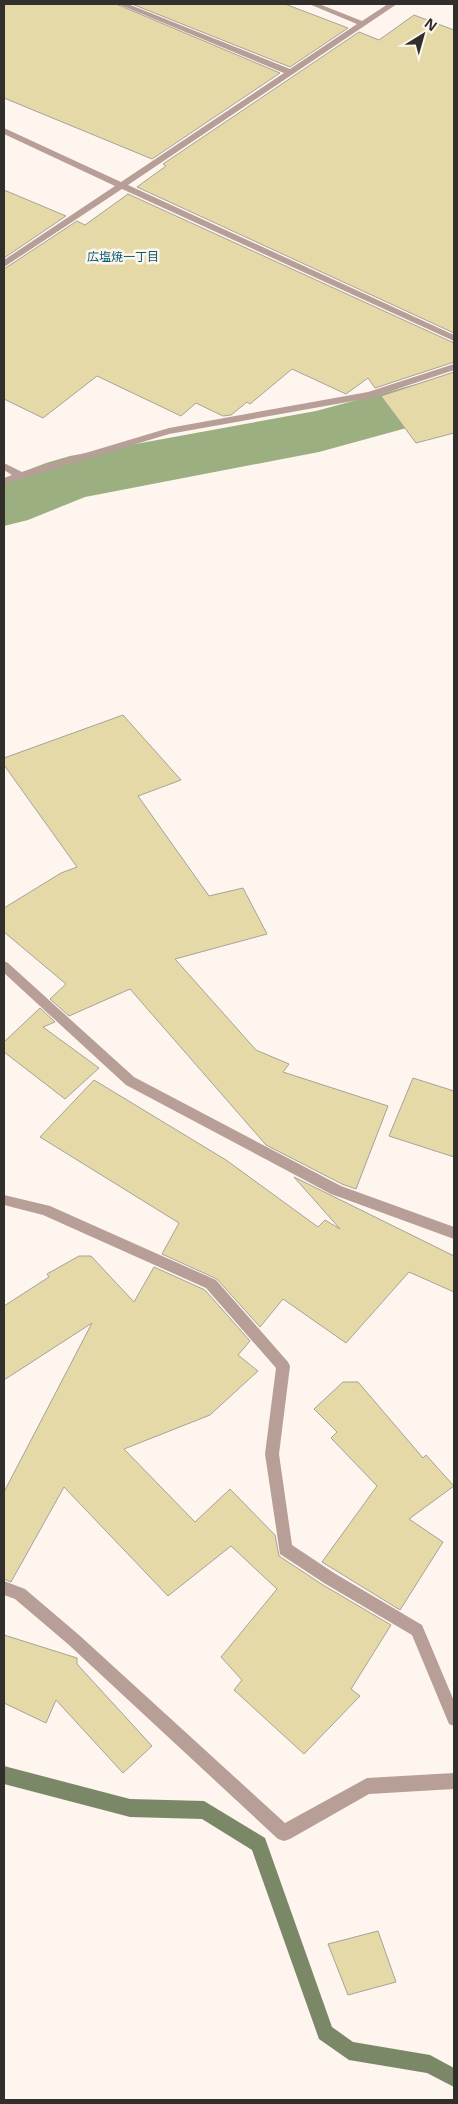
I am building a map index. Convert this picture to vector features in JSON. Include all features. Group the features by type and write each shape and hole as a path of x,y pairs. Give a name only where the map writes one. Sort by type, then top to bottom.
{"street":[{"path":"122,4 291,73"},
{"path":"313,4 363,24"},
{"path":"4,264 394,4"},
{"path":"4,131 454,338"},
{"path":"4,481 169,431 370,395 454,366"},
{"path":"4,466 20,475"},
{"path":"4,966 130,1081 336,1190 454,1233"},
{"path":"4,1200 45,1210 211,1284 283,1366 272,1454 285,1549 417,1630 454,1719"},
{"path":"4,1588 20,1594 74,1640 284,1833 367,1786 454,1781"}],"building":[{"path":"4,4 116,4 280,73 152,159 4,98"},
{"path":"132,4 285,4 348,28 290,67"},
{"path":"414,15 454,30 454,333 137,187 166,166 163,164 359,32 379,40"},
{"path":"4,190 66,216 4,258"},
{"path":"128,194 454,343 454,362 375,388 368,378 346,394 292,369 250,404 247,402 231,415 223,416 196,403 181,416 97,376 43,418 4,399 4,269 77,221 85,225"},
{"path":"454,372 454,433 416,443 381,396"},
{"path":"123,715 181,780 138,796 209,896 243,888 267,934 175,959 256,1050 289,1064 283,1072 388,1106 356,1189 342,1184 266,1145 130,989 69,1016 50,999 66,984 4,932 4,908 61,873 77,867 4,765 4,758"},
{"path":"40,1008 55,1022 43,1027 99,1068 65,1099 4,1052 4,1042"},
{"path":"413,1078 454,1091 454,1157 389,1136"},
{"path":"94,1080 226,1160 318,1227 325,1220 340,1229 294,1177 454,1256 454,1292 409,1272 346,1343 283,1299 260,1327 217,1279 162,1254 179,1223 40,1137"},
{"path":"79,1256 91,1256 134,1302 154,1267 205,1290 250,1341 238,1355 258,1371 210,1415 124,1449 195,1522 230,1489 275,1535 279,1556 323,1585 391,1625 351,1689 360,1696 304,1754 234,1690 242,1680 221,1657 277,1589 231,1546 168,1596 64,1487 11,1582 4,1579 4,1492 92,1323 4,1380 4,1306 49,1277 47,1274"},
{"path":"343,1382 358,1382 423,1458 426,1455 454,1486 409,1519 443,1542 400,1610 322,1562 377,1486 331,1438 337,1432 314,1409"},
{"path":"4,1635 77,1658 77,1664 152,1746 123,1773 56,1700 46,1723 4,1703"},
{"path":"378,1931 396,1982 348,1995 328,1944"}],"waterway":[{"path":"4,504 70,478 319,431 454,394"},
{"path":"4,1775 130,1808 204,1810 259,1844 325,2033 349,2051 430,2064 454,2078"}],"district":[{"name":"広塩焼一丁目","path":"123,256"}]}
